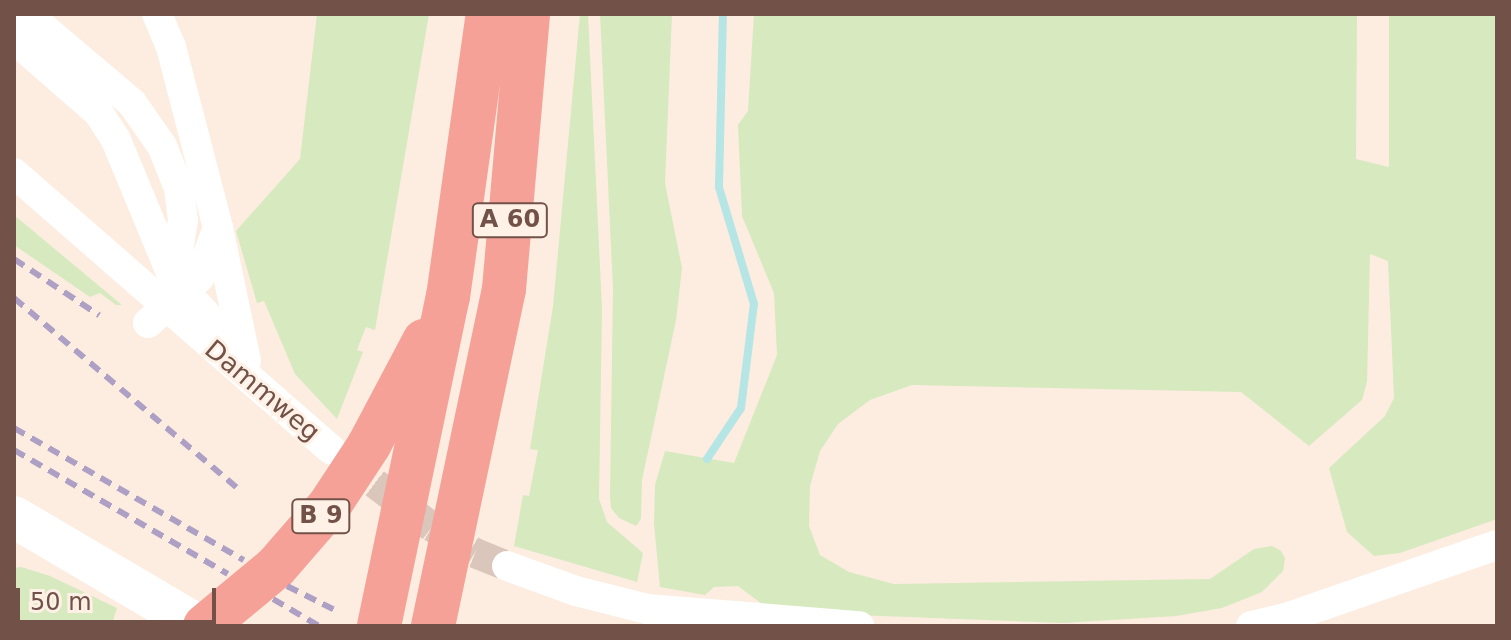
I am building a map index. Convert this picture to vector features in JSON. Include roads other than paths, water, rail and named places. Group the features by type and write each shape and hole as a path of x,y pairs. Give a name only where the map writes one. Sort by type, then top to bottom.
{"highway":[{"name":"A 60","path":"448,297 488,14"},
{"name":"A 60","path":"433,626 473,424 504,289 528,14"},
{"name":"B 9","path":"202,626 276,567 320,517 416,386 448,297"},
{"path":"379,626 416,386"},
{"name":"A 60","path":"448,558 452,626"}],"main road":[{"path":"14,517 202,626"},
{"path":"14,540 83,559"}],"street":[{"path":"27,14 132,103 162,146 179,188 183,220 169,301"},
{"path":"157,14 171,47 218,228 249,375"},
{"path":"14,39 98,112 116,140 169,301"},
{"path":"14,173 169,301 211,320 249,375"},
{"path":"169,301 208,260 218,228"},
{"name":"Dammweg","path":"169,301 193,332 249,375 331,450"},
{"path":"1251,626 1286,618 1497,545"},
{"path":"507,566 576,591 647,609 859,626"}],"waterway":[{"path":"707,459 741,408 754,304 719,187 723,14"}],"tunnel":[{"path":"339,456 432,527 475,553 507,566"}],"railway":[{"path":"14,259 99,315"},
{"path":"14,298 236,487"},
{"path":"14,428 244,560"},
{"path":"14,450 228,574"},
{"path":"287,586 337,611"},
{"path":"273,599 319,626"}]}
